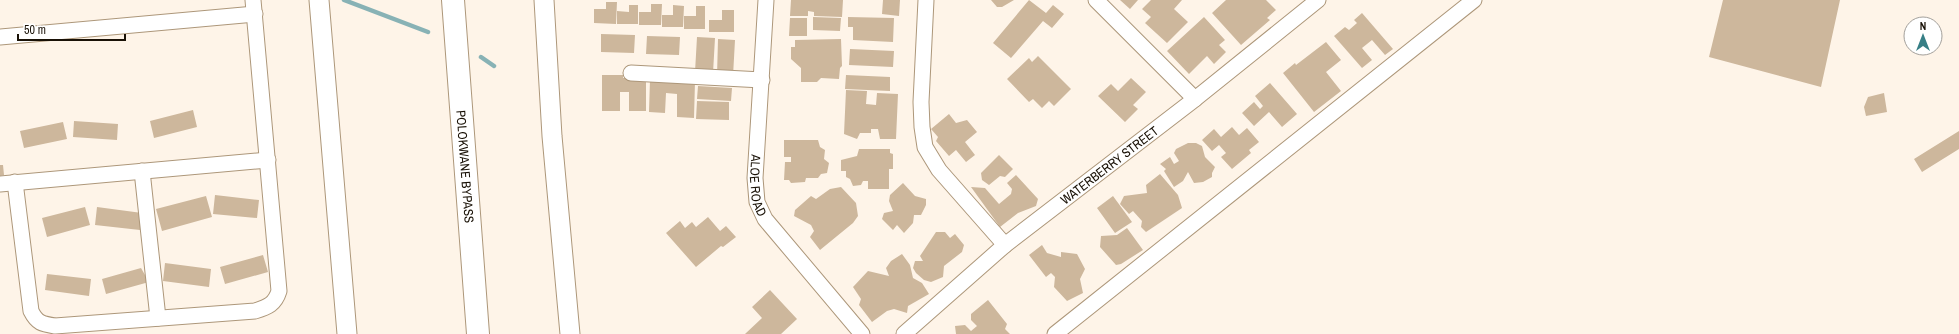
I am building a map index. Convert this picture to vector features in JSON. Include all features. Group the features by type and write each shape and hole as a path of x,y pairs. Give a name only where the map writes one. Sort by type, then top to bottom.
{"highway":[{"name":"POLOKWANE BYPASS","path":"453,0 478,334"}],"main road":[{"path":"319,0 347,334"},
{"path":"544,0 552,136 570,334"}],"street":[{"name":"ALOE ROAD","path":"766,0 755,178 757,202 765,219 862,334"},
{"path":"926,0 921,102 922,127 925,147 939,170 1005,245"},
{"path":"1096,0 1195,99"},
{"path":"1055,334 1474,0"},
{"name":"WATERBERRY STREET","path":"904,334 1005,245 1195,99 1315,1"},
{"path":"0,37 254,7 280,291 277,300 272,305 255,311 55,326 44,324 35,320 31,310 16,182"},
{"path":"630,73 762,80"},
{"path":"0,184 268,160"},
{"path":"142,171 158,318"}],"building":[{"path":"791,0 843,0 842,17 814,16 814,12 808,11 808,16 790,16"},
{"path":"883,0 900,0 899,16 882,14"},
{"path":"991,0 1014,0 1002,7 997,7"},
{"path":"1029,0 1046,13 1053,5 1064,14 1052,28 1043,21 1011,58 993,43"},
{"path":"1120,0 1138,0 1130,9"},
{"path":"1151,0 1182,0 1174,9 1188,22 1167,43 1145,23 1151,17 1142,9"},
{"path":"1226,0 1266,0 1276,10 1267,18 1270,20 1241,45 1212,13"},
{"path":"1723,0 1840,0 1821,87 1709,57"},
{"path":"606,2 617,2 616,24 594,23 594,9 606,9"},
{"path":"651,4 662,4 661,25 639,25 639,12 651,12"},
{"path":"629,5 638,5 638,24 617,24 617,11 629,12"},
{"path":"673,5 684,6 683,27 662,27 662,15 673,15"},
{"path":"696,6 705,6 705,29 684,29 684,16 696,16"},
{"path":"722,10 734,10 734,32 709,32 709,20 722,20"},
{"path":"1362,13 1393,49 1385,55 1372,40 1362,48 1372,60 1362,68 1334,36 1345,27 1349,30 1357,23 1354,20"},
{"path":"813,17 841,18 840,31 813,30"},
{"path":"848,17 894,18 893,42 853,40 853,27 848,27"},
{"path":"1204,17 1225,40 1219,45 1226,52 1214,64 1207,56 1189,74 1167,51"},
{"path":"790,18 807,18 807,36 789,36"},
{"path":"601,34 635,35 634,53 601,52"},
{"path":"647,36 680,37 679,55 646,54"},
{"path":"697,37 715,38 713,73 695,72"},
{"path":"718,39 735,40 733,76 717,76"},
{"path":"841,39 842,66 840,68 839,79 821,78 817,82 801,82 801,68 791,59 791,47 795,47 795,40"},
{"path":"1326,42 1341,60 1326,72 1341,91 1314,112 1283,73"},
{"path":"850,49 894,51 893,67 849,65"},
{"path":"1038,56 1071,89 1054,106 1049,101 1042,108 1033,99 1029,102 1007,79 1029,58 1032,62"},
{"path":"602,75 623,75 623,78 646,78 646,111 629,111 629,92 620,92 620,111 602,111"},
{"path":"846,75 890,77 890,91 845,89"},
{"path":"1131,78 1146,92 1133,105 1138,109 1125,122 1098,96 1111,84 1118,91"},
{"path":"650,80 695,81 694,118 677,117 677,94 666,93 665,113 649,112"},
{"path":"1270,83 1297,114 1282,127 1269,112 1254,126 1242,113 1254,102 1260,109 1263,106 1255,96"},
{"path":"698,86 732,88 731,101 697,99"},
{"path":"846,90 867,91 866,104 876,105 877,93 898,94 896,139 880,139 878,129 871,129 871,133 860,133 857,139 844,134"},
{"path":"1884,93 1887,112 1866,116 1864,107 1868,97"},
{"path":"697,101 729,102 729,120 696,119"},
{"path":"193,110 197,127 154,138 150,121"},
{"path":"949,114 956,123 967,120 977,132 965,142 975,155 966,162 956,150 949,156 936,141 938,137 931,129"},
{"path":"74,121 118,124 117,140 73,137"},
{"path":"63,122 67,139 24,148 20,131"},
{"path":"1232,127 1239,135 1247,128 1259,142 1249,150 1251,153 1232,169 1221,157 1226,153 1219,145 1212,151 1202,140 1214,129 1221,137"},
{"path":"1959,131 1959,149 1922,172 1914,159"},
{"path":"784,140 818,140 820,147 825,150 824,159 829,163 827,173 821,174 818,178 806,178 805,182 791,183 789,180 784,180 785,162 791,162 791,157 784,157"},
{"path":"1188,143 1196,143 1202,146 1205,157 1215,167 1212,177 1203,182 1194,183 1188,172 1183,181 1174,187 1164,171 1166,169 1160,164 1170,157 1174,164 1179,161 1174,153 1176,149"},
{"path":"859,149 890,149 890,153 893,154 893,169 889,169 889,189 868,189 868,181 863,181 861,185 853,186 850,179 846,177 846,171 841,171 841,160 857,156"},
{"path":"999,155 1013,169 1005,177 1000,176 989,185 982,180 981,173"},
{"path":"0,165 3,165 4,175 0,176"},
{"path":"1160,174 1178,195 1182,208 1146,232 1141,227 1142,221 1133,211 1129,214 1120,204 1124,196 1147,193 1146,185"},
{"path":"1016,175 1038,199 1036,206 1018,213 1000,227 971,187 985,188 999,204 1011,194 1012,189 1007,183"},
{"path":"903,183 915,196 926,199 926,205 921,215 914,215 913,223 904,233 897,225 893,230 882,219 884,213 893,211 889,201 890,195"},
{"path":"841,187 856,203 858,216 853,223 820,250 810,237 814,231 811,225 794,216 795,210 811,196 816,199 830,189"},
{"path":"215,195 259,200 257,218 213,214"},
{"path":"206,196 212,217 162,231 156,209"},
{"path":"1113,196 1132,222 1115,233 1097,208"},
{"path":"85,207 90,225 47,237 42,218"},
{"path":"97,207 142,213 140,230 95,225"},
{"path":"708,217 720,231 726,226 736,237 723,247 721,246 696,267 666,233 680,221 685,228 692,222 696,227"},
{"path":"1127,228 1143,250 1121,264 1116,265 1100,247 1101,236 1117,235"},
{"path":"936,232 945,232 950,238 955,234 964,245 962,252 944,266 943,277 931,282 924,280 913,268 915,261 923,261 920,256"},
{"path":"1042,245 1047,253 1061,257 1061,252 1077,254 1085,269 1080,279 1083,293 1067,301 1054,287 1055,277 1051,273 1046,277 1029,255"},
{"path":"902,254 910,265 913,278 922,283 929,294 908,306 907,313 894,309 887,311 872,322 859,305 861,299 853,287 868,271 889,276 886,268 891,261"},
{"path":"263,255 268,272 225,284 220,267"},
{"path":"165,263 211,269 209,287 163,281"},
{"path":"141,268 149,282 106,294 102,279"},
{"path":"47,274 91,279 89,296 45,290"},
{"path":"770,290 797,319 781,334 745,334 762,318 752,307"},
{"path":"988,300 1007,324 1005,329 1010,334 956,334 955,326 965,325 971,331 977,326 971,320 971,314"}],"waterway":[{"path":"344,0 428,32"},
{"path":"481,57 494,66"}]}
